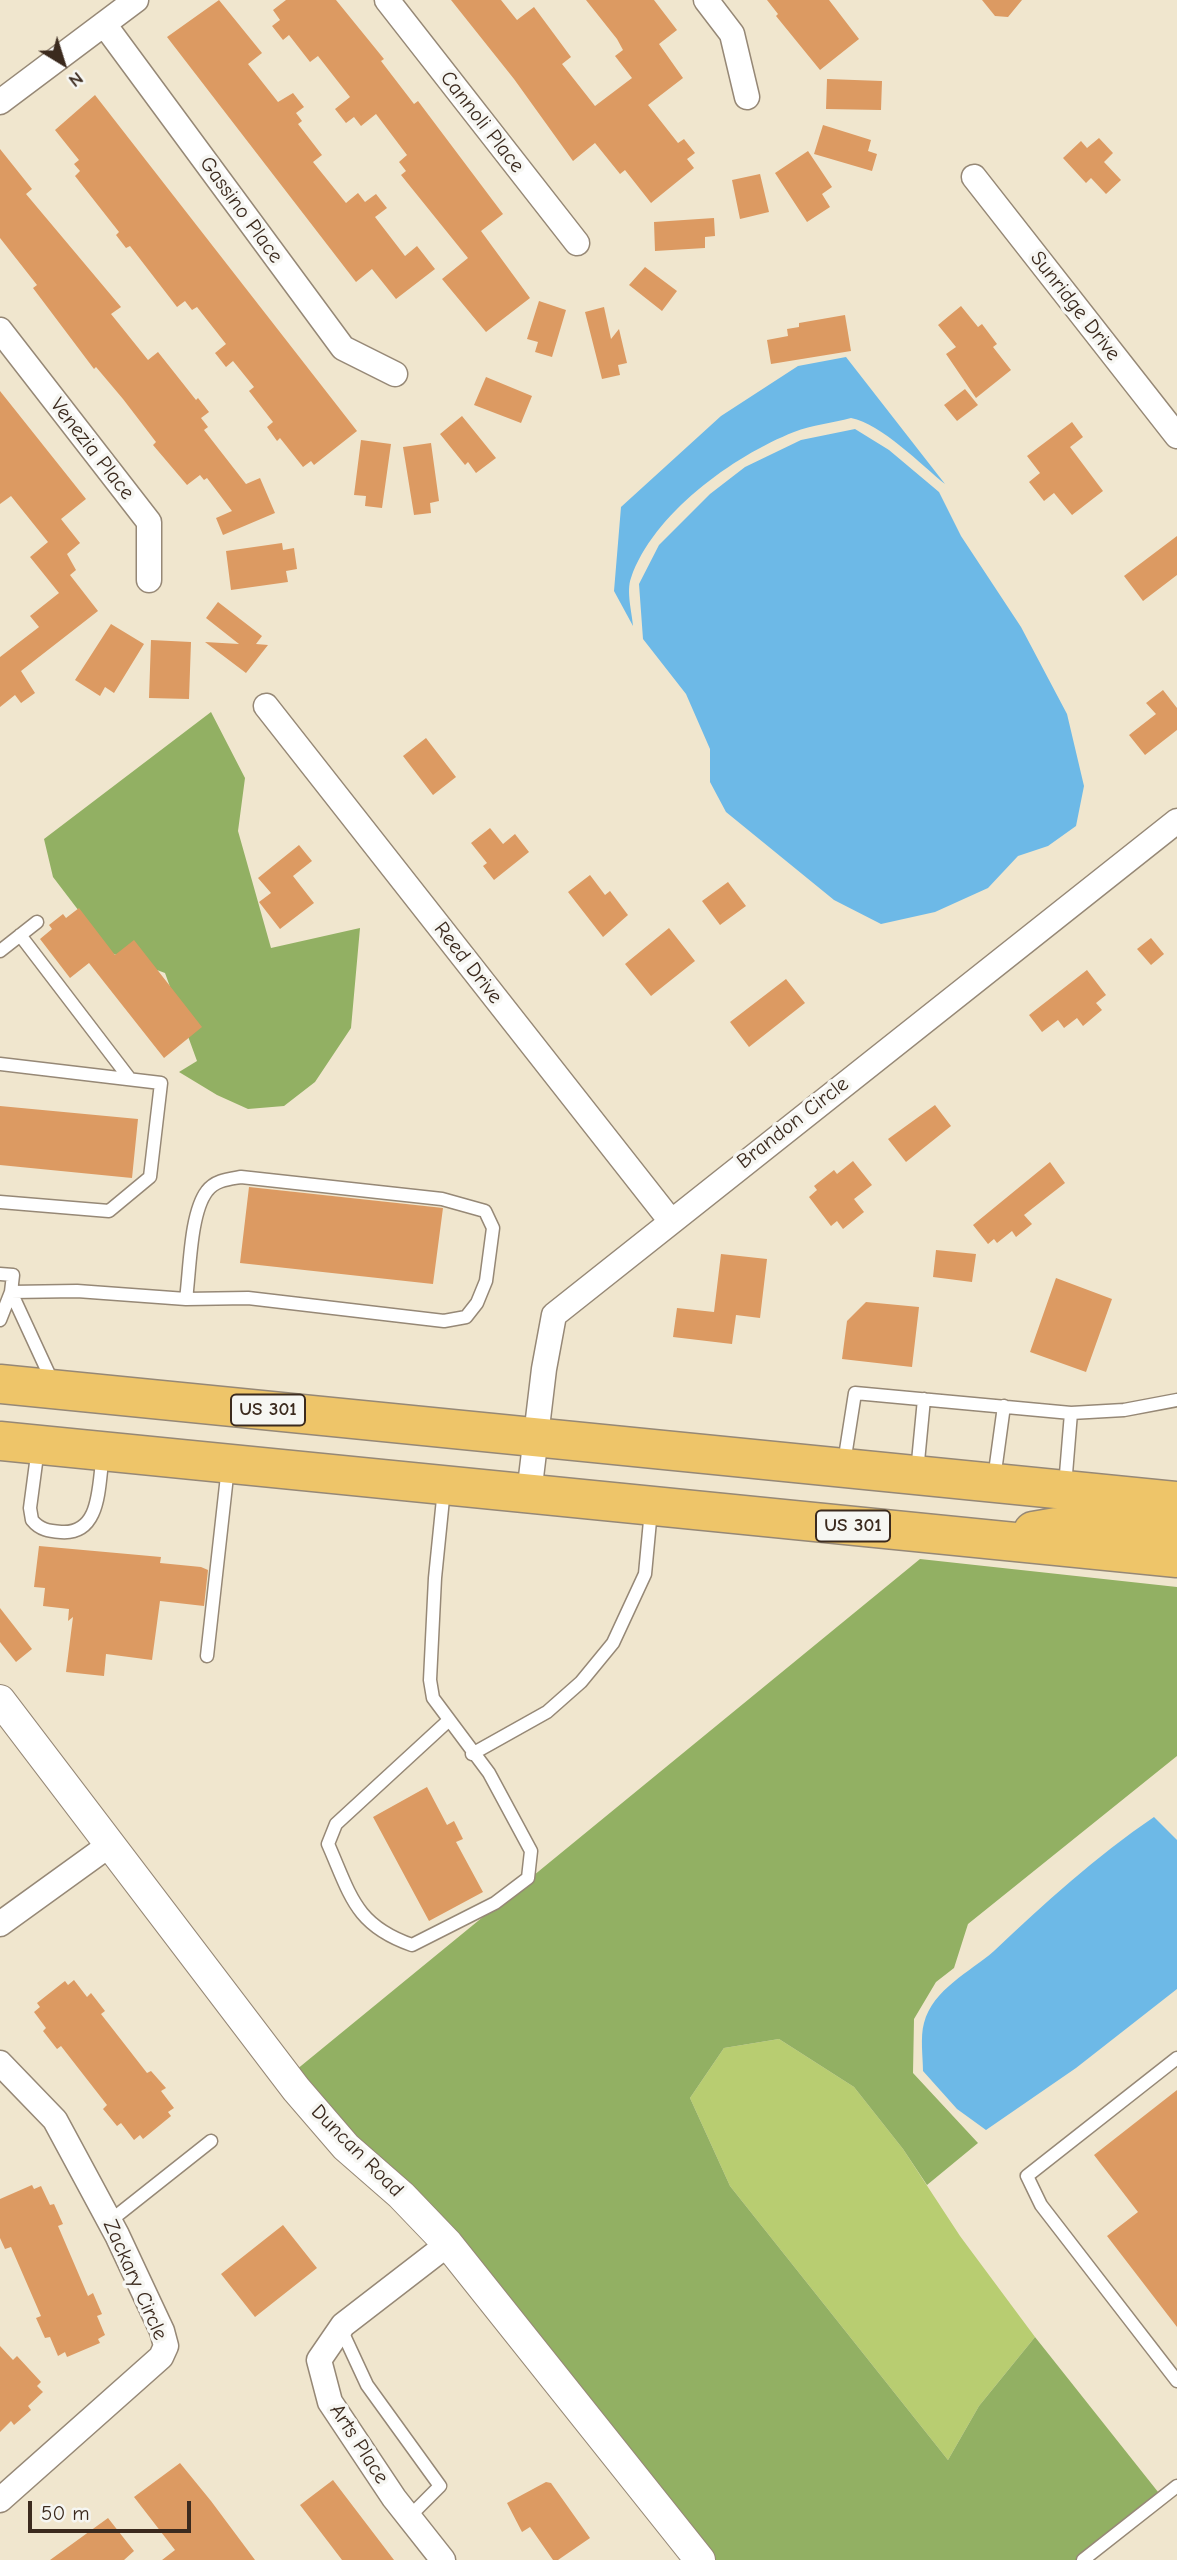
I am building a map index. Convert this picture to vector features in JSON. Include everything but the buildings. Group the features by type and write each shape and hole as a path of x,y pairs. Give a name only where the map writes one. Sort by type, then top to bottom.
{"main road":[{"name":"US 301","path":"0,1384 1177,1501"},
{"name":"US 301","path":"0,1441 1177,1558"},
{"path":"986,1539 1086,1522 1177,1531"}],"street":[{"path":"1,100 136,0"},
{"name":"Cannoli Place","path":"387,0 577,243"},
{"path":"706,0 732,34 747,97"},
{"name":"Gassino Place","path":"104,24 343,348 396,374"},
{"name":"Sunridge Drive","path":"974,177 1177,436"},
{"name":"Venezia Place","path":"0,330 149,522 149,580"},
{"name":"Reed Drive","path":"266,706 670,1220"},
{"name":"Brandon Circle","path":"529,1494 554,1315 670,1220 1177,821"},
{"name":"Duncan Road","path":"0,1700 108,1846 331,2131 422,2216 447,2244 699,2560"},
{"path":"3,1916 108,1846"},
{"name":"Zackary Circle","path":"0,2063 55,2120 110,2221 162,2331 166,2346 161,2357 0,2500"},
{"name":"Arts Place","path":"443,2560 409,2517 330,2402 319,2360 341,2329 447,2244"}],"lane":[{"path":"0,951 37,922"},
{"path":"20,935 130,1079"},
{"path":"0,1064 161,1083 150,1177 109,1211 0,1202"},
{"path":"11,1292 77,1292 186,1299 248,1297 444,1321 466,1317 477,1303 486,1281 493,1228 485,1211 442,1199 241,1177 222,1180 207,1189 198,1208 186,1299"},
{"path":"0,1274 13,1275 11,1292 0,1320"},
{"path":"11,1292 57,1390"},
{"path":"844,1467 855,1393 1071,1413 1124,1410 1177,1400"},
{"path":"917,1476 924,1399"},
{"path":"993,1483 1004,1406"},
{"path":"1065,1489 1071,1413"},
{"path":"38,1445 30,1508 32,1520 46,1530 67,1532 87,1525 93,1516 103,1451"},
{"path":"206,1656 228,1463"},
{"path":"444,1485 435,1578 430,1680 433,1698 472,1754 489,1773 531,1851 528,1878 495,1903 412,1945 387,1937 359,1913 328,1844 336,1824 448,1721"},
{"path":"472,1754 547,1712 581,1682 613,1643 645,1574 652,1506"},
{"path":"1177,2058 1027,2176 1041,2205 1177,2381"},
{"path":"110,2221 211,2141"},
{"path":"341,2329 367,2385 440,2486 409,2517"},
{"path":"1083,2560 1177,2486"}],"green space":[{"path":"211,712 245,778 238,831 271,948 360,928 351,1028 315,1082 284,1106 248,1109 217,1095 179,1072 197,1061 165,973 111,953 53,877 44,839"},
{"path":"920,1559 1177,1587 1177,1756 968,1924 954,1968 936,1982 914,2019 913,2073 978,2143 927,2185 903,2149 854,2087 779,2039 724,2048 690,2098 730,2186 948,2460 979,2406 1035,2337 1166,2502 1090,2560 713,2560 296,2070"},
{"path":"779,2039 854,2087 903,2149 960,2236 1035,2337 979,2406 948,2460 730,2186 690,2098 724,2048"}],"water":[{"path":"846,357 945,484 901,446 875,428 851,418 801,430 770,443 721,472 698,490 657,532 642,554 631,578 629,595 633,626 614,591 621,507 721,416 798,366"},
{"path":"855,429 889,450 939,492 961,536 1021,627 1067,714 1084,786 1076,826 1048,846 1018,856 988,888 935,912 881,924 834,900 726,812 710,782 710,749 686,694 643,639 639,584 659,545 710,494 745,467 801,440"},
{"path":"1154,1817 1177,1840 1177,1989 1076,2068 986,2130 957,2109 923,2071 922,2034 929,2011 935,2000 953,1982 994,1951 1091,1864"}]}
